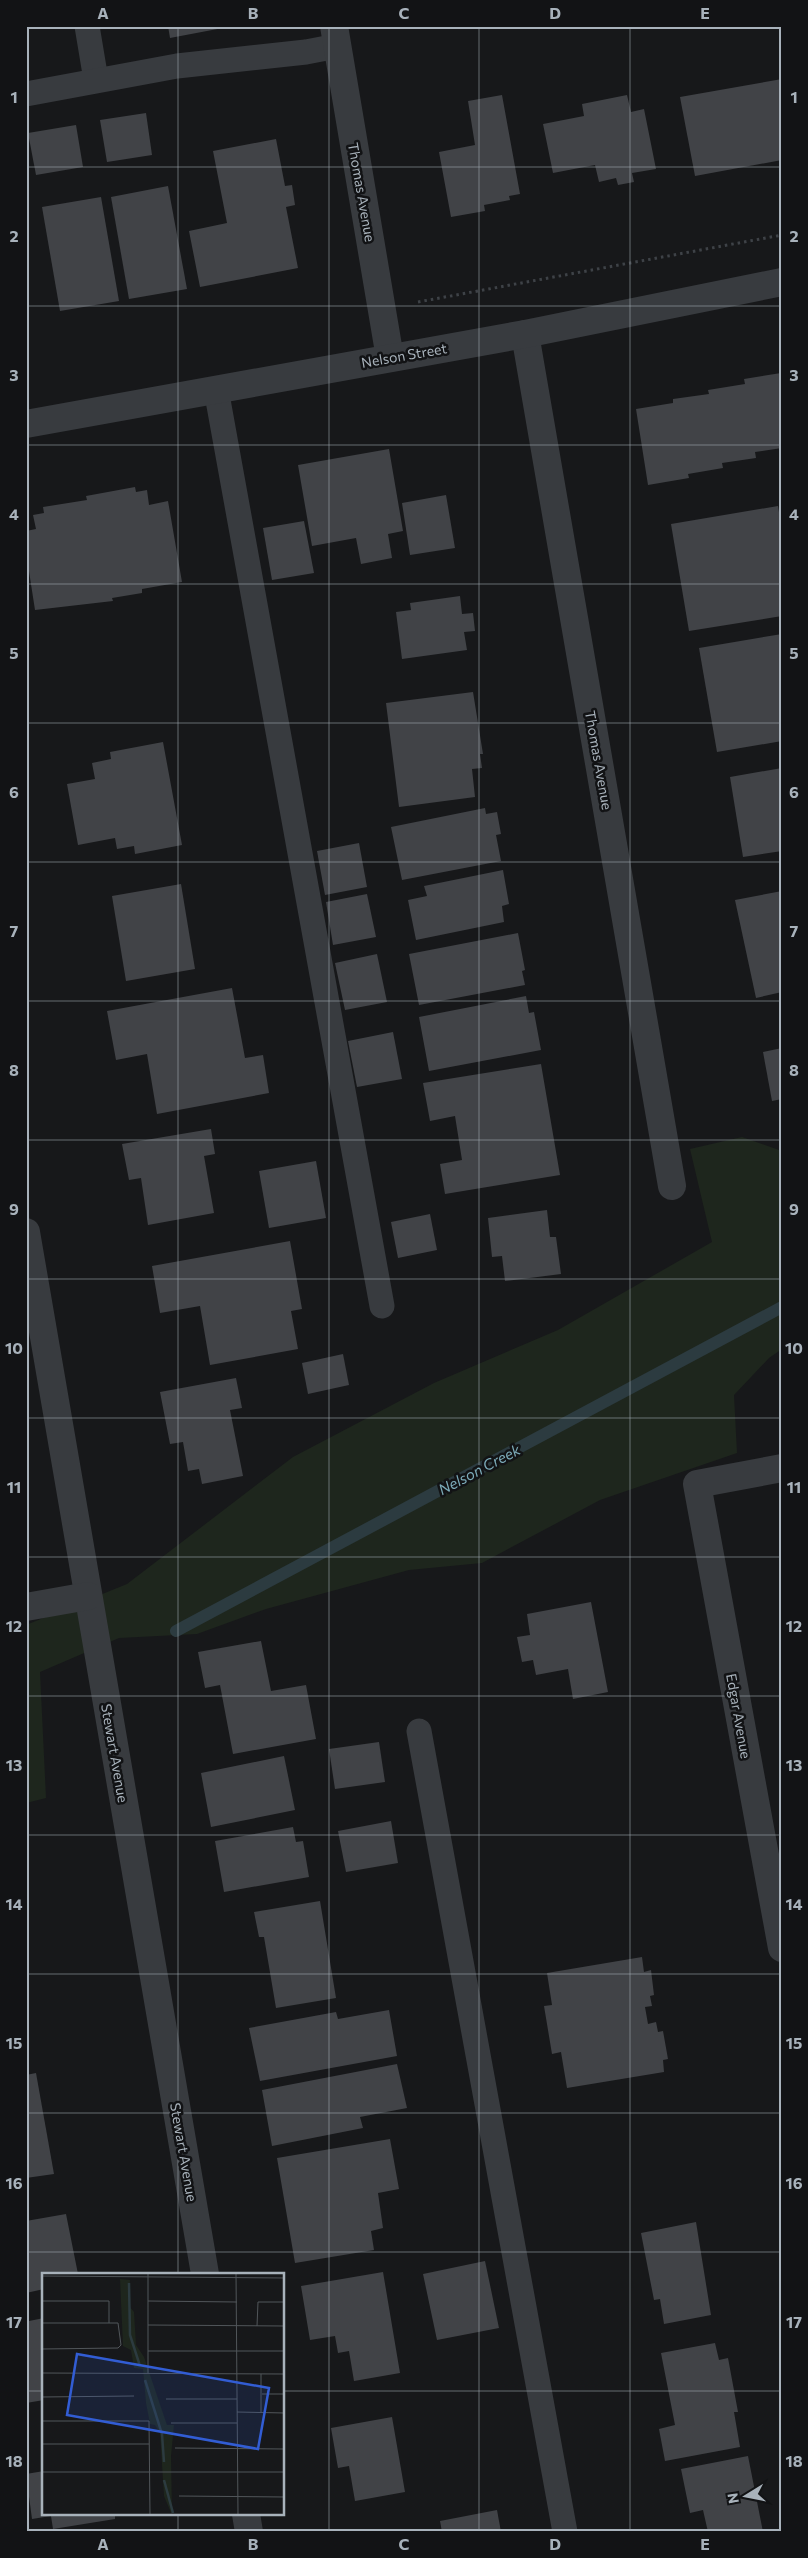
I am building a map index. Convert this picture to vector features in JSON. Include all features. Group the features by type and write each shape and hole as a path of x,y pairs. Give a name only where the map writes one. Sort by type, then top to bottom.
{"street":[{"name":"Thomas Avenue","path":"336,36 390,358"},
{"name":"Nelson Street","path":"26,424 525,334 782,282"},
{"name":"Thomas Avenue","path":"525,334 672,1186"},
{"name":"Stewart Avenue","path":"26,1232 205,2273"},
{"name":"Edgar Avenue","path":"782,1468 697,1484 782,1948"},
{"path":"26,1606 88,1596"},
{"path":"246,2516 249,2532"}],"lane":[{"path":"86,26 96,80"},
{"path":"26,94 178,66 306,52 336,36"},
{"path":"216,389 382,1306"},
{"path":"419,1731 565,2532"}],"path":[{"path":"418,302 782,236"}],"shaded area":[{"path":"742,1137 782,1151 782,1349 769,1358 734,1395 737,1453 600,1500 482,1563 409,1570 266,1609 197,1634 119,1638 40,1672 46,1798 26,1803 26,1625 127,1584 293,1457 434,1383 558,1330 712,1242 690,1149"}],"building":[{"path":"168,26 228,26 228,27 170,38"},
{"path":"782,79 782,160 695,176 680,97"},
{"path":"502,95 520,194 509,196 510,200 484,205 485,211 451,217 439,152 475,145 468,101"},
{"path":"627,95 631,112 644,109 656,169 632,173 634,182 618,185 616,178 599,182 595,165 553,173 543,124 584,116 582,104"},
{"path":"146,113 152,155 107,162 100,120"},
{"path":"76,125 83,167 36,175 28,133"},
{"path":"276,139 285,186 292,185 295,205 286,207 298,268 200,287 189,231 227,223 213,151"},
{"path":"168,186 187,289 129,299 111,197"},
{"path":"101,197 119,301 60,311 42,207"},
{"path":"781,373 782,448 755,452 756,458 722,463 723,468 688,474 689,478 648,485 636,409 673,403 673,399 709,394 708,390 745,384 744,379"},
{"path":"389,449 403,531 388,534 392,558 361,564 356,538 312,546 298,465"},
{"path":"135,487 136,492 147,490 149,505 168,501 182,582 142,589 142,593 112,598 113,601 35,610 26,552 26,531 36,529 33,515 44,513 43,507 87,500 86,496"},
{"path":"446,495 455,548 410,555 402,503"},
{"path":"778,506 782,531 782,616 689,631 671,524"},
{"path":"304,521 314,573 272,580 263,528"},
{"path":"460,596 462,614 473,613 475,631 464,632 467,650 402,659 396,612 411,610 410,603"},
{"path":"782,634 782,741 717,752 699,648"},
{"path":"473,692 483,754 480,754 482,768 472,769 475,797 399,807 386,703"},
{"path":"163,742 182,845 135,854 134,846 117,849 115,838 78,845 67,784 95,779 92,763 111,759 110,752"},
{"path":"782,768 782,851 743,857 730,777"},
{"path":"485,808 486,814 497,812 501,834 496,835 501,861 402,880 391,827"},
{"path":"359,843 367,887 325,895 317,851"},
{"path":"503,870 509,904 502,906 504,922 416,940 408,900 427,896 424,886"},
{"path":"181,884 195,969 126,981 112,896"},
{"path":"782,891 782,992 756,998 735,900"},
{"path":"367,894 376,937 333,945 326,902"},
{"path":"518,933 525,970 522,971 525,985 419,1005 409,954"},
{"path":"377,954 387,1002 345,1010 335,963"},
{"path":"232,988 245,1058 263,1055 269,1093 157,1114 147,1054 116,1060 107,1011"},
{"path":"526,996 529,1013 534,1012 541,1050 429,1071 419,1017"},
{"path":"393,1032 402,1079 357,1087 348,1041"},
{"path":"782,1048 782,1099 772,1101 763,1052"},
{"path":"541,1064 560,1175 445,1194 440,1164 462,1160 455,1116 430,1121 423,1083"},
{"path":"211,1129 215,1154 204,1156 214,1213 148,1225 141,1178 129,1180 122,1144"},
{"path":"316,1161 326,1218 269,1228 259,1171"},
{"path":"547,1210 550,1237 556,1237 561,1274 505,1281 502,1256 492,1257 488,1218"},
{"path":"430,1214 437,1250 398,1258 391,1222"},
{"path":"290,1241 302,1309 291,1311 298,1349 210,1365 200,1306 160,1313 152,1266"},
{"path":"343,1354 349,1385 308,1394 302,1363"},
{"path":"236,1378 242,1408 230,1410 243,1476 202,1484 199,1469 188,1471 183,1442 170,1444 160,1392"},
{"path":"591,1602 608,1692 573,1699 568,1669 536,1675 533,1660 522,1662 517,1637 530,1635 527,1614"},
{"path":"261,1641 271,1691 306,1685 316,1739 233,1754 220,1685 205,1688 198,1652"},
{"path":"379,1742 385,1782 335,1789 329,1749"},
{"path":"284,1756 295,1810 211,1827 201,1773"},
{"path":"391,1821 398,1863 346,1872 338,1831"},
{"path":"293,1827 296,1842 303,1841 309,1877 224,1892 215,1841"},
{"path":"320,1901 336,1998 276,2008 264,1937 259,1937 254,1912"},
{"path":"642,1957 644,1972 651,1970 654,1995 650,1996 652,2006 645,2007 648,2024 656,2022 658,2032 663,2031 668,2059 663,2060 664,2072 567,2088 561,2052 552,2054 544,2006 552,2005 547,1973"},
{"path":"389,2010 397,2056 260,2081 249,2028 336,2012 338,2019"},
{"path":"397,2064 407,2108 360,2117 363,2128 272,2146 262,2090"},
{"path":"36,2073 54,2174 26,2178 26,2075"},
{"path":"390,2139 399,2189 378,2193 383,2228 371,2231 374,2250 295,2263 277,2158"},
{"path":"66,2214 78,2273 42,2273 42,2289 26,2293 26,2221"},
{"path":"696,2222 711,2315 664,2324 660,2299 654,2300 641,2233"},
{"path":"485,2261 499,2328 437,2340 423,2274"},
{"path":"383,2272 400,2373 354,2381 349,2351 338,2353 335,2336 310,2340 301,2286"},
{"path":"26,2311 29,2321 42,2318 42,2400 26,2403"},
{"path":"715,2343 719,2360 728,2358 738,2412 734,2412 740,2447 665,2461 659,2429 675,2425 661,2353"},
{"path":"392,2417 405,2492 355,2501 349,2466 338,2468 331,2428"},
{"path":"748,2456 763,2532 708,2532 703,2510 690,2513 681,2469"},
{"path":"42,2471 42,2516 51,2516 32,2519 26,2474"},
{"path":"497,2510 501,2532 442,2532 440,2521"},
{"path":"51,2516 115,2516 115,2519 53,2529"}],"waterway":[{"name":"Nelson Creek","path":"176,1631 782,1307"}]}
